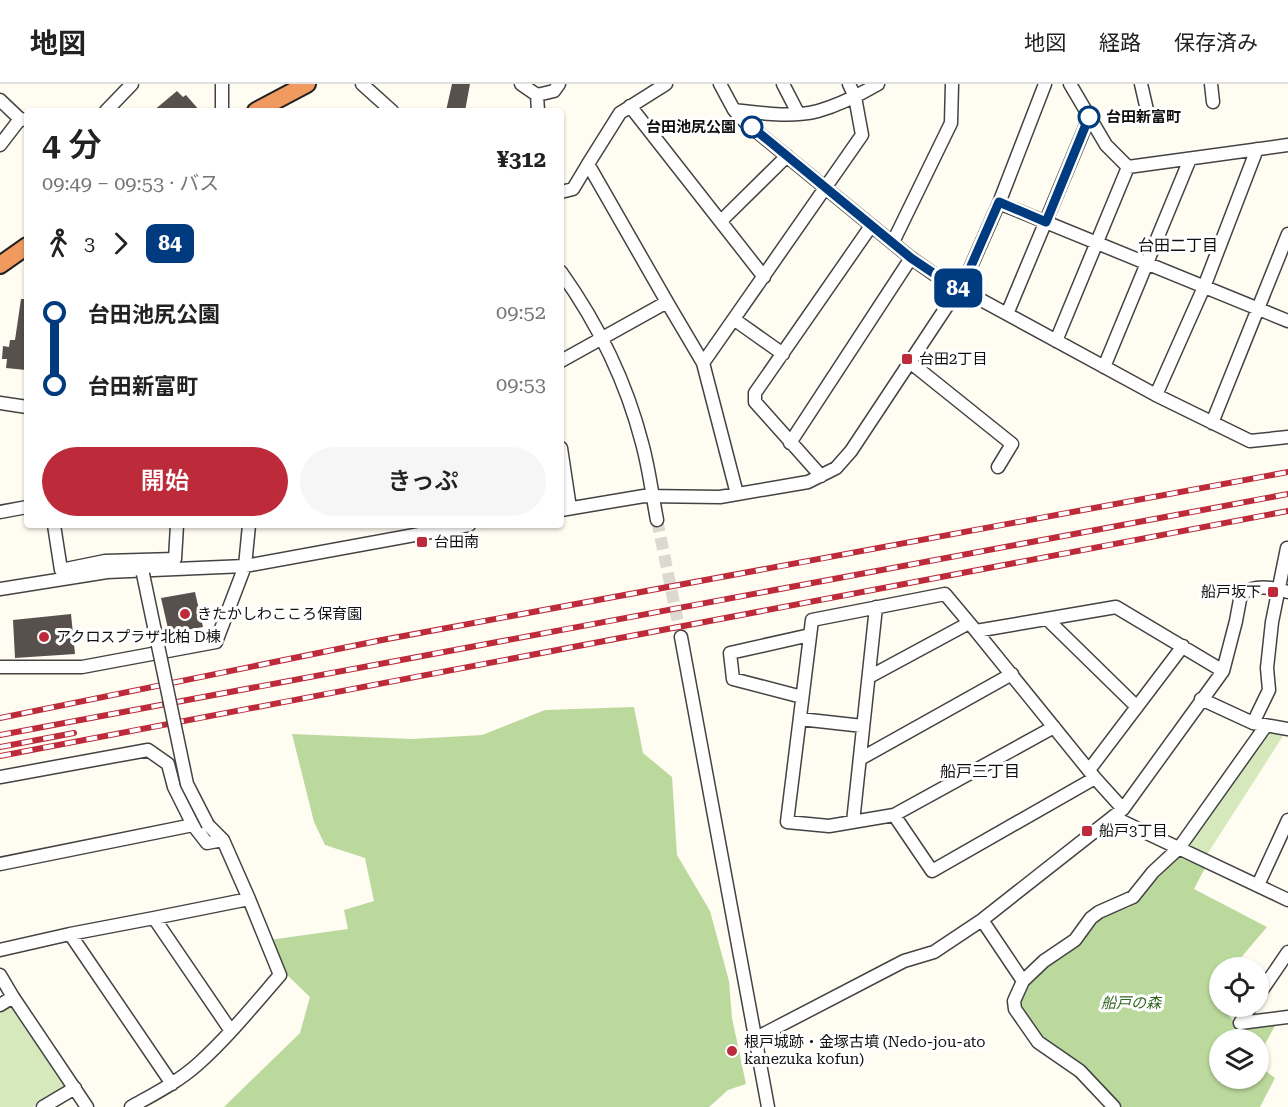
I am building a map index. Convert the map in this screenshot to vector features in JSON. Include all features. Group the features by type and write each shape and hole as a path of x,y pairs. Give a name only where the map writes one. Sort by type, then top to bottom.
{"highway":[{"path":"262,108 307,84"},
{"path":"0,265 24,248"}],"street":[{"path":"109,108 132,84"},
{"path":"222,84 222,108"},
{"path":"362,84 389,108"},
{"path":"520,84 537,95 554,91 559,84"},
{"path":"564,191 573,189 620,113 666,84"},
{"path":"720,84 734,110 745,122 911,258 951,285 1156,395 1250,441 1286,437 1288,425"},
{"path":"783,84 798,113"},
{"path":"703,363 862,135 855,97 849,84"},
{"path":"734,110 798,113 817,111 855,97 878,84"},
{"path":"892,242 951,123 952,84"},
{"path":"564,485 566,509 652,496 720,497 808,482 836,468 851,451 955,294 961,289 999,202 1045,84"},
{"path":"1070,84 1106,145 1128,167"},
{"path":"1141,84 1147,110"},
{"path":"1211,84 1212,102"},
{"path":"537,95 538,108"},
{"path":"0,100 24,120 0,145"},
{"path":"630,106 764,277"},
{"path":"1007,314 1089,117"},
{"path":"1128,167 1288,145"},
{"path":"1156,395 1204,287 1257,149"},
{"path":"721,221 787,156"},
{"path":"1104,367 1190,159"},
{"path":"588,164 703,363 737,494"},
{"path":"1056,340 1128,167"},
{"path":"999,202 1288,321"},
{"path":"821,476 755,402 754,393 871,226"},
{"path":"1212,423 1288,234"},
{"path":"790,443 911,258"},
{"path":"564,276 603,339 632,408 642,444 657,520"},
{"path":"564,359 668,302"},
{"path":"735,320 783,354"},
{"path":"910,363 1012,444 998,467"},
{"path":"0,403 24,407"},
{"path":"0,512 24,508"},
{"path":"54,528 61,570 105,561 176,558 177,528"},
{"path":"0,667 82,667 216,642 245,566 249,528"},
{"path":"0,588 107,572 245,566 453,528"},
{"path":"1114,1107 1080,1071 1038,1042 1015,1009 1014,1001 1023,981 1044,961 1075,940 1091,918 1099,912 1133,897 1153,872 1179,848 1259,725 1269,690 1267,668 1272,622 1283,590 1287,548"},
{"path":"131,1107 172,1084 197,1065 231,1031 280,975 223,840 208,825 187,784 142,572"},
{"path":"754,1039 904,961 934,952 982,920 1118,813 1223,671 1241,594 1255,587 1283,590"},
{"path":"1054,727 894,815 829,826 787,822 812,620 945,594 1012,674 1092,774 1118,813 1179,848 1288,900"},
{"path":"853,822 876,607"},
{"path":"869,677 973,627 1047,619 1116,607 1223,671"},
{"path":"1047,619 1137,707"},
{"path":"802,697 733,680 730,653 810,635"},
{"path":"681,638 767,1107"},
{"path":"894,815 932,871 1092,774 1137,707 1183,646"},
{"path":"860,759 1012,674"},
{"path":"1201,699 1259,725 1288,729"},
{"path":"800,719 863,726"},
{"path":"0,777 148,750 168,764 174,787 193,825 207,843 223,840"},
{"path":"1258,885 1288,820"},
{"path":"0,864 193,825"},
{"path":"0,950 249,899"},
{"path":"154,918 231,1031"},
{"path":"982,920 1023,981"},
{"path":"70,934 172,1084"},
{"path":"1269,980 1288,952"},
{"path":"0,975 87,1107"},
{"path":"0,1005 13,997"},
{"path":"1244,1017 1240,1023 1288,1017"},
{"path":"43,1107 75,1088"}],"green space":[{"path":"634,707 643,753 672,777 677,855 710,911 729,981 732,1018 746,1084 728,1090 709,1107 224,1107 300,1033 310,997 284,972 269,940 348,929 344,910 374,901 365,858 325,845 314,822 292,734 412,739 482,735 545,710"},
{"path":"1266,730 1285,733 1206,856 1183,847"},
{"name":"船戸の森","path":"1178,857 1205,868 1194,889 1267,927 1242,957 1209,957 1209,1017 1230,1017 1239,1027 1277,1022 1269,1037 1269,1029 1209,1029 1209,1089 1269,1089 1269,1074 1275,1078 1260,1107 1118,1107 1041,1039 1021,1012 1018,1000 1026,982 1102,916 1130,907"},
{"path":"7,1006 13,1007 65,1083 64,1089 33,1107 0,1107 0,1010"}],"building":[{"path":"452,84 470,84 466,108 447,108"},
{"path":"177,91 183,97 186,95 197,108 157,108"},
{"path":"21,299 24,299 24,370 6,368 7,359 2,359 3,346 9,347 10,340 15,340"},
{"path":"195,592 203,627 169,633 161,598"},
{"name":"アクロスプラザ北柏 D棟","path":"71,614 75,654 15,658 13,620"}],"tunnel":[{"path":"657,520 681,637"}],"railway":[{"path":"0,718 382,640 1288,472"},
{"path":"0,735 1288,494"},
{"path":"0,756 1288,511"},
{"path":"0,747 74,733"}],"bus line":[{"name":"84","path":"752,127 911,258 951,285 961,289 999,202 1046,222 1089,117"}],"place":[{"name":"台田新富町","path":"1089,117"},
{"name":"台田池尻公園","path":"752,127"},
{"name":"台田2丁目","path":"907,359"},
{"name":"台田南","path":"422,542"},
{"name":"船戸坂下","path":"1273,592"},
{"name":"きたかしわこころ保育園","path":"185,614"},
{"name":"アクロスプラザ北柏 D棟","path":"44,637"},
{"name":"船戸3丁目","path":"1087,831"},
{"name":"根戸城跡・金塚古墳 (Nedo-jou-ato kanezuka kofun)","path":"732,1051"}],"district":[{"name":"台田二丁目","path":"1178,245"},
{"name":"船戸三丁目","path":"980,771"}]}
